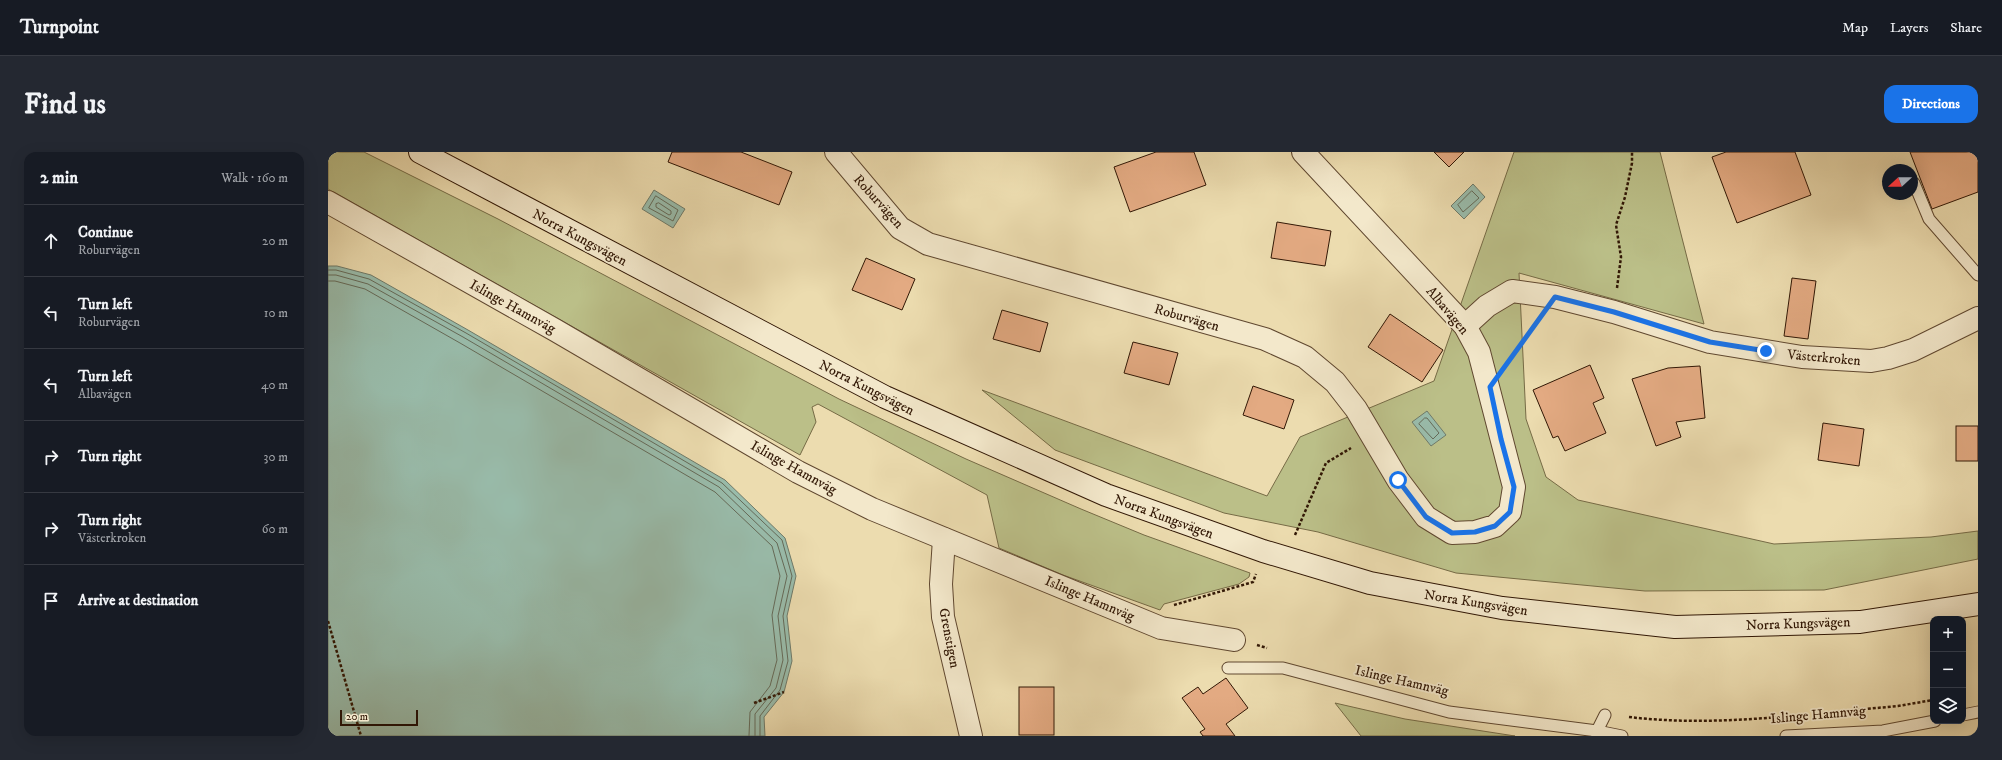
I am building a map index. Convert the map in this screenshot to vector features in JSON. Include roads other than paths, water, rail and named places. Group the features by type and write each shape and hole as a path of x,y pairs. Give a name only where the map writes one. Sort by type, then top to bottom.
{"street":[{"name":"Norra Kungsvägen","path":"420,152 885,398 1106,495 1263,552 1370,583 1502,608 1675,627 1860,622 1978,604"},
{"name":"Roburvägen","path":"836,152 900,228 928,244 1264,338 1305,357 1335,382 1356,409 1370,437 1398,480 1426,517 1452,533 1475,532 1495,526"},
{"name":"Albavägen","path":"1303,152 1465,326 1480,352 1514,487 1510,512 1495,526"},
{"name":"Islinge Hamnväg","path":"328,202 555,330 798,472 872,509 1161,628 1234,640"},
{"name":"Västerkroken","path":"1465,326 1487,306 1512,292 1555,297 1614,312 1710,342 1802,357 1871,361 1888,358 1913,350 1978,318"},
{"name":"Grenstigen","path":"944,539 941,584 943,616 971,736"}],"lane":[{"path":"1918,193 1929,219 1978,275"},
{"name":"Islinge Hamnväg","path":"1228,668 1283,668 1449,712 1597,734 1622,736"},
{"path":"1966,714 1978,712"},
{"path":"1597,734 1604,715"},
{"name":"Islinge Hamnväg","path":"1786,736 1883,731 1930,722"}],"water":[{"path":"1473,184 1485,197 1464,219 1451,206"},
{"path":"654,190 685,209 673,228 642,209"},
{"path":"328,266 337,266 371,275 725,480 785,538 796,576 787,616 792,661 784,692 764,717 765,736 328,736"},
{"path":"1427,411 1446,435 1431,446 1412,422"}]}
